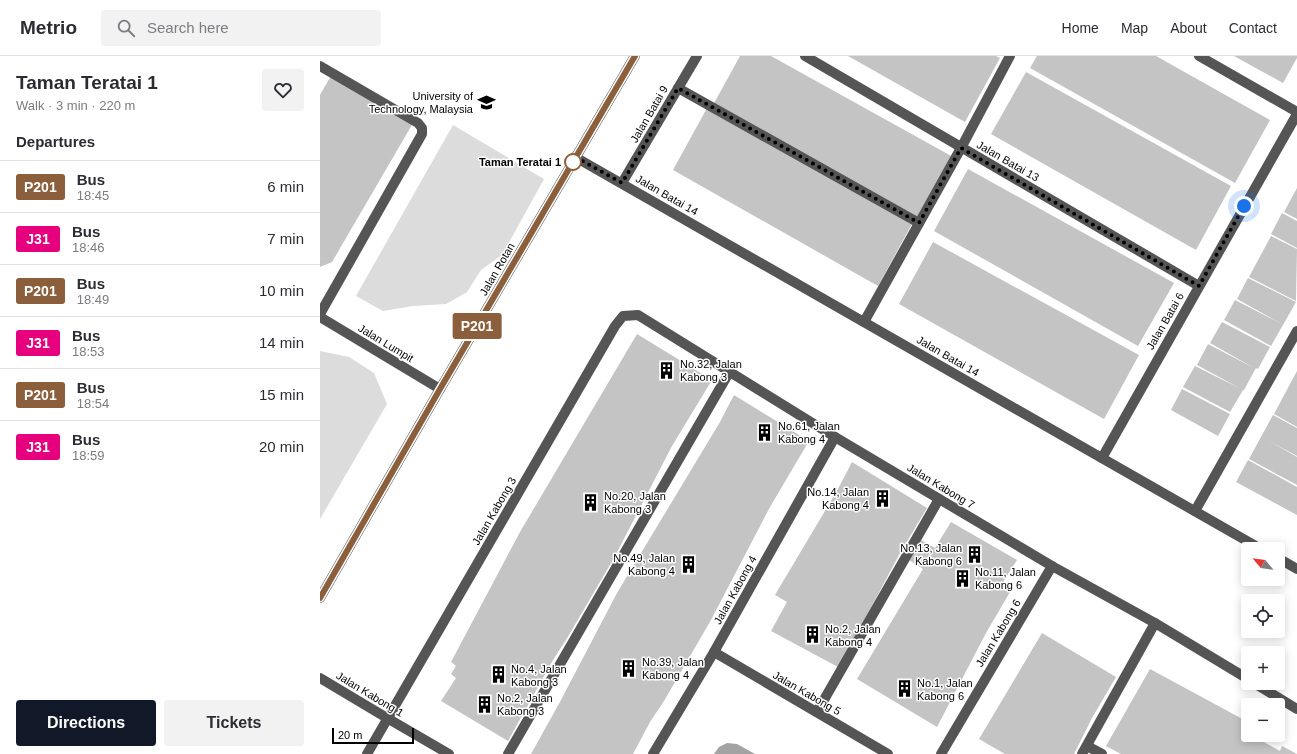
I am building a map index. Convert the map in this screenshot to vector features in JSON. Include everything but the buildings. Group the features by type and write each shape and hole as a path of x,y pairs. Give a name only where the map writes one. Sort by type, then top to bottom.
{"street":[{"name":"Jalan Rotan","path":"320,598 440,389 635,56"},
{"name":"Jalan Batai 9","path":"622,183 697,56"},
{"name":"Jalan Batai 13","path":"806,56 1199,286"},
{"path":"864,322 961,148 1010,56"},
{"path":"1198,56 1297,113"},
{"path":"320,66 418,123 422,128 422,134 320,316"},
{"path":"678,88 919,223"},
{"name":"Jalan Batai 6","path":"1102,458 1297,113"},
{"name":"Jalan Batai 14","path":"575,157 1249,542"},
{"name":"Jalan Kabong 7","path":"623,316 638,315 939,499 1241,675"},
{"name":"Jalan Lumpit","path":"320,316 440,389"},
{"name":"Jalan Kabong 3","path":"367,754 615,326 623,316"},
{"path":"1195,511 1297,331"},
{"path":"508,754 730,371"},
{"name":"Jalan Kabong 4","path":"653,754 714,652 835,436"},
{"path":"816,712 939,499"},
{"path":"1285,562 1297,569"},
{"name":"Jalan Kabong 6","path":"940,754 1052,566"},
{"path":"1102,754 1085,750 1154,623"},
{"name":"Jalan Kabong 5","path":"714,652 888,754"},
{"name":"Jalan Kabong 1","path":"320,678 449,754"},
{"path":"1266,690 1297,709"}],"shaded area":[{"path":"453,125 544,179 502,255 481,270 467,292 446,304 413,306 383,311 356,296"},
{"path":"320,351 349,357 374,373 387,404 320,519"},
{"path":"727,743 737,744 755,754 714,754 719,747"}],"bus line":[{"name":"P201","path":"320,598 440,389 635,56"}],"place":[{"name":"University of Technology, Malaysia","path":"486,102"},
{"name":"Taman Teratai 1","path":"573,162"},
{"name":"No.32, Jalan Kabong 3","path":"667,370"},
{"name":"No.61, Jalan Kabong 4","path":"765,432"},
{"name":"No.14, Jalan Kabong 4","path":"882,498"},
{"name":"No.20, Jalan Kabong 3","path":"591,502"},
{"name":"No.13, Jalan Kabong 6","path":"975,554"},
{"name":"No.49, Jalan Kabong 4","path":"688,564"},
{"name":"No.11, Jalan Kabong 6","path":"962,578"},
{"name":"No.2, Jalan Kabong 4","path":"812,635"},
{"name":"No.39, Jalan Kabong 4","path":"629,668"},
{"name":"No.4, Jalan Kabong 3","path":"498,675"},
{"name":"No.1, Jalan Kabong 6","path":"904,689"},
{"name":"No.2, Jalan Kabong 3","path":"484,704"}],"route":[{"path":"573,162 575,157 622,183 678,88 919,223 961,148 1199,286 1244,206"}]}
